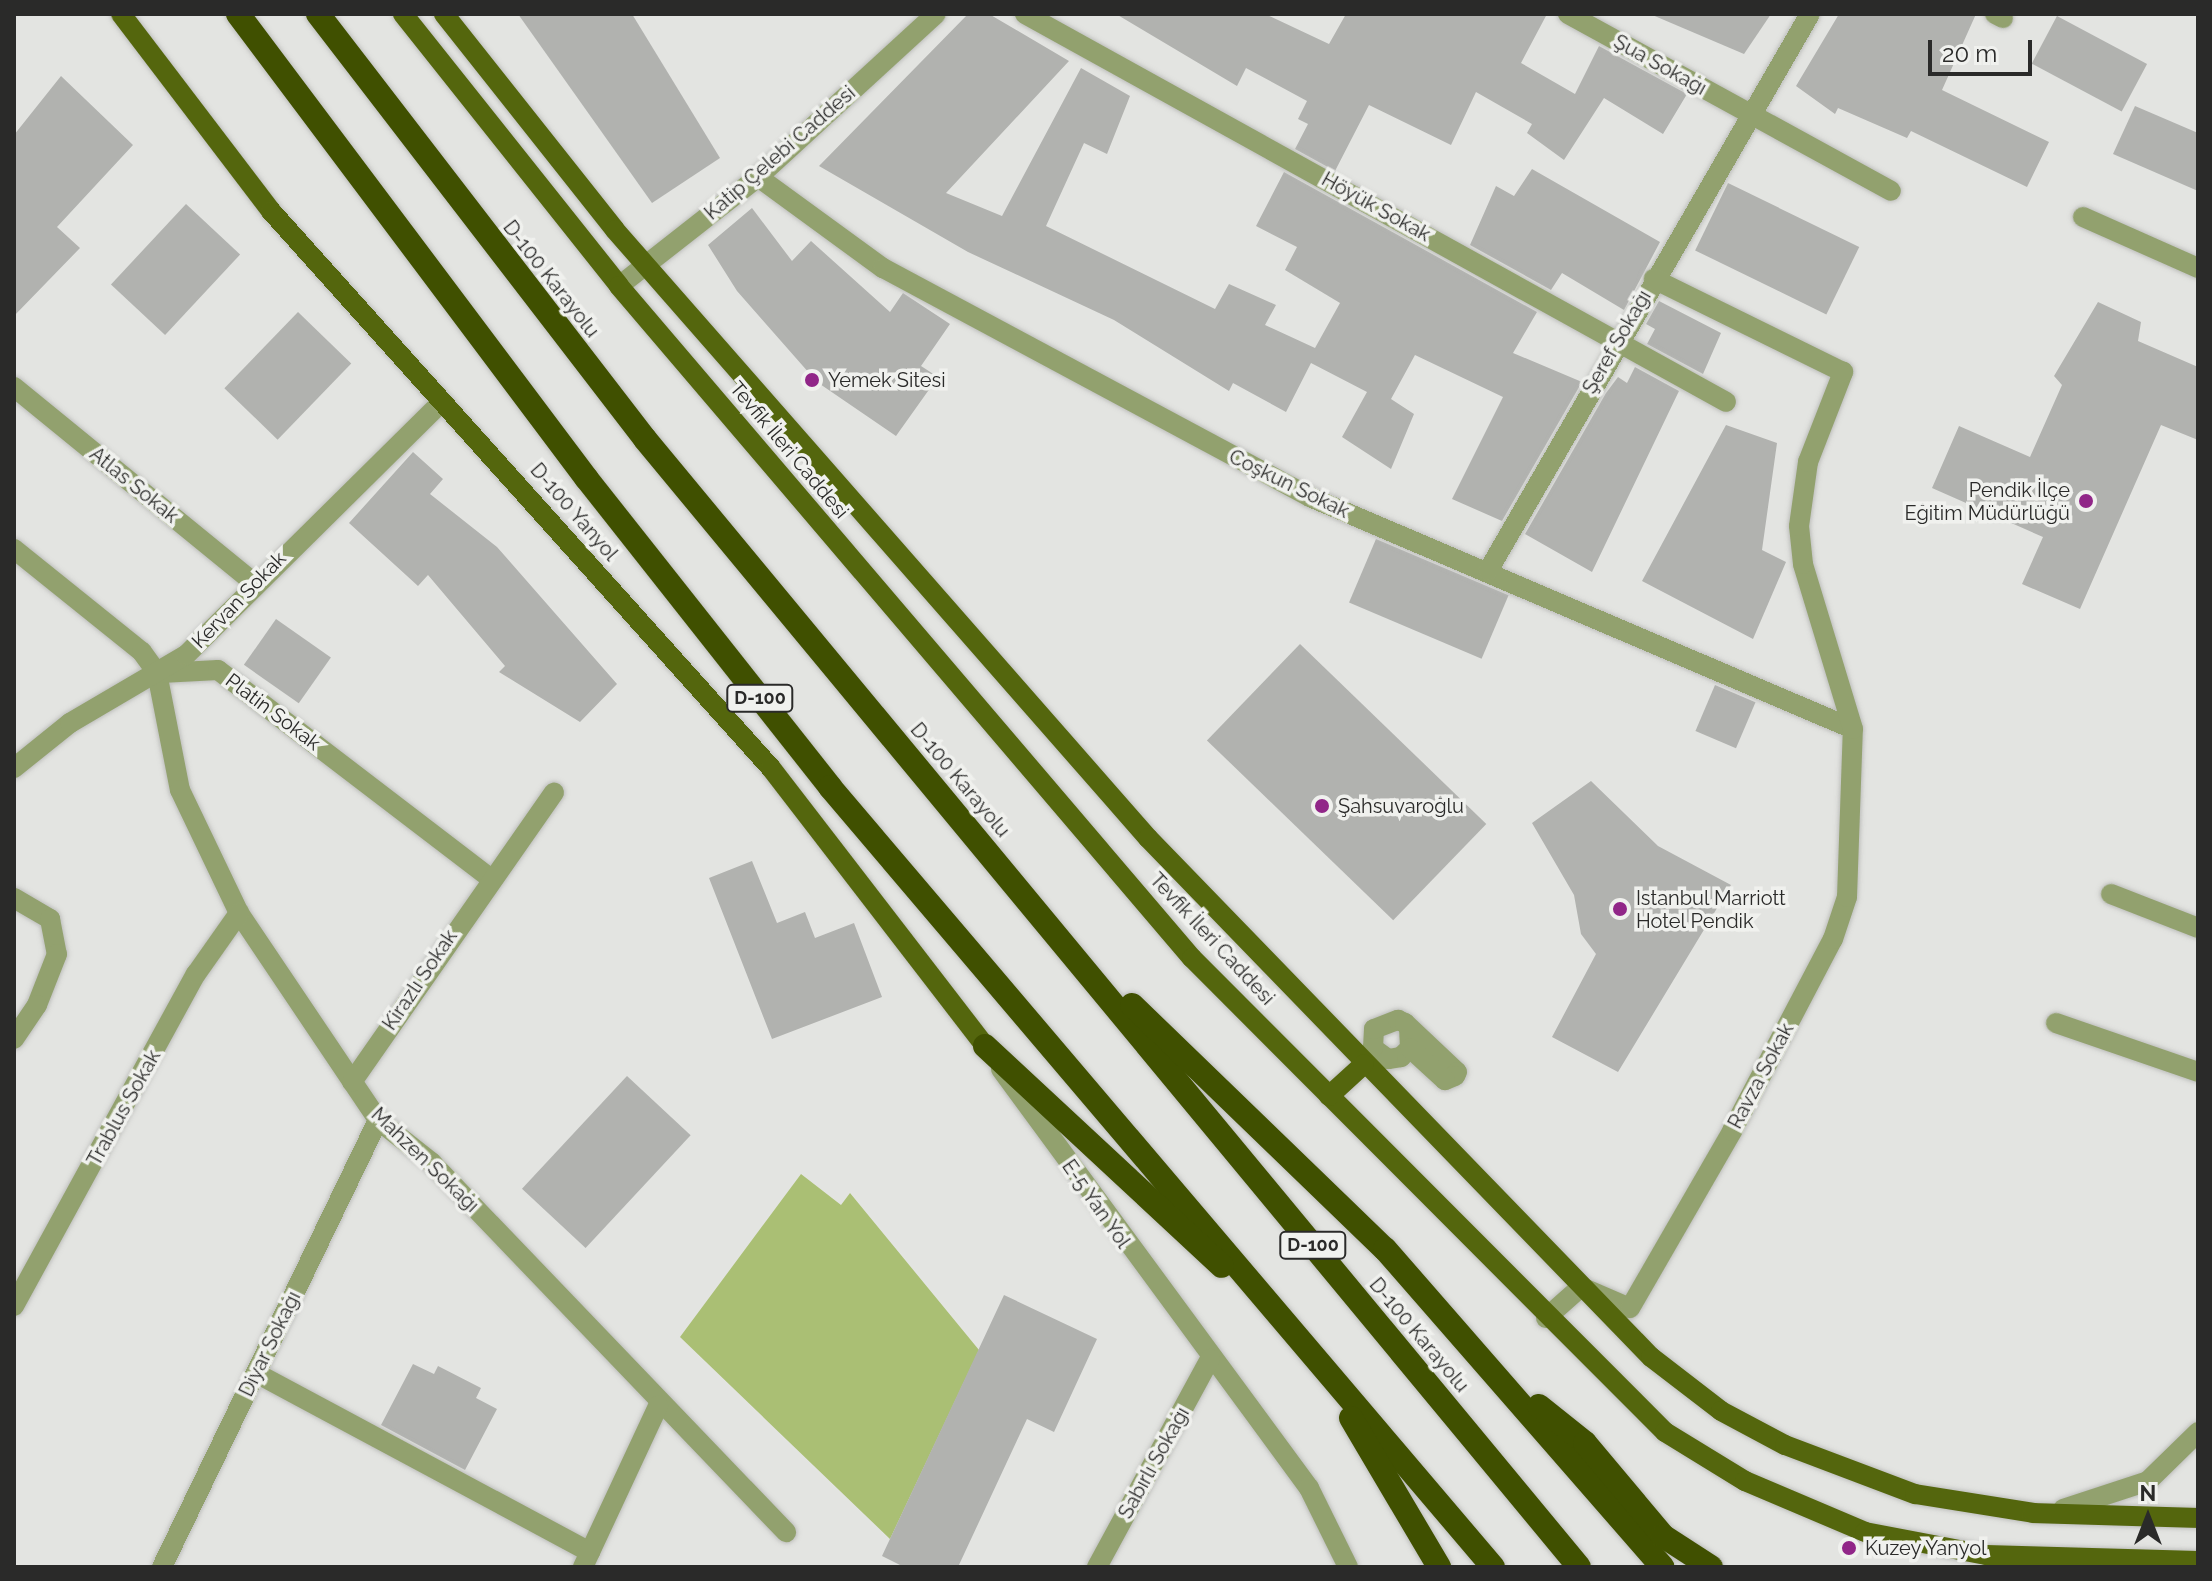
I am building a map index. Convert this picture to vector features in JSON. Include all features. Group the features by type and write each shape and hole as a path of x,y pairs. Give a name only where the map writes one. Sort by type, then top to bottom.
{"highway":[{"name":"D-100","path":"238,14 587,479 820,774 1493,1567"},
{"name":"D-100 Karayolu","path":"318,14 645,439 1579,1567"},
{"path":"1047,922 1385,1249 1662,1567"},
{"path":"985,1046 1051,1100 1315,1356 1438,1562"},
{"path":"1496,1373 1585,1443 1663,1536 1711,1567"}],"main road":[{"name":"D-100 Yanyol","path":"121,14 271,211 771,768 985,1046"},
{"name":"Tevfik İleri Caddesi","path":"403,14 619,286 1182,946 1546,1318 1665,1432 1757,1487 1865,1532 1986,1555 2198,1561"},
{"name":"Tevfik İleri Caddesi","path":"444,14 646,266 1148,838 1370,1058 1581,1287 1688,1386 1785,1445 1915,1494 2033,1513 2198,1518"},
{"path":"1329,1096 1370,1058"}],"street":[{"name":"Katip Çelebi Caddesi","path":"619,286 758,177 936,14"},
{"name":"Höyük Sokak","path":"1025,14 1726,402"},
{"name":"Şua Sokağı","path":"1568,14 1753,117"},
{"name":"Şeref Sokağı","path":"1488,571 1617,339 1753,117 1810,14"},
{"path":"1753,117 1891,191"},
{"name":"Coşkun Sokak","path":"758,177 883,268 1217,450 1853,729"},
{"path":"2083,217 2198,268"},
{"path":"1654,279 1843,372 1808,462 1799,526 1807,579 1853,729"},
{"name":"Atlas Sokak","path":"14,387 253,582"},
{"name":"Kervan Sokak","path":"14,768 70,723 186,655 253,582 442,402"},
{"path":"14,549 142,652 157,673"},
{"name":"Platin Sokak","path":"157,673 218,670 489,877"},
{"name":"Mahzen Sokağı","path":"157,673 180,790 239,913 378,1120 431,1162 658,1406 786,1532"},
{"name":"Ravza Sokak","path":"1581,1287 1630,1308 1833,939 1848,887 1853,729"},
{"name":"Kirazlı Sokak","path":"352,1082 489,877 554,792"},
{"path":"2111,894 2198,928"},
{"path":"14,898 50,919 57,954 37,1005 14,1039"},
{"name":"Trablus Sokak","path":"14,1306 196,974 239,913"},
{"path":"1392,1018 1410,1038 1395,1059 1370,1058 1371,1042 1379,1024 1392,1018"},
{"path":"2056,1023 2198,1072"},
{"name":"E-5 Yan Yol","path":"985,1046 1210,1359 1309,1488 1348,1567"},
{"name":"Diyar Sokağı","path":"162,1567 378,1120"},
{"path":"1546,1318 1581,1287"},
{"name":"Sabırlı Sokağı","path":"1097,1567 1210,1359"},
{"path":"256,1373 586,1559 658,1406"},
{"path":"2033,1513 2085,1507 2148,1481 2198,1432"}],"shaded area":[{"path":"801,1174 841,1205 850,1193 979,1350 890,1539 680,1337"}],"building":[{"path":"518,14 632,14 720,158 652,203"},
{"path":"968,14 989,14 1069,61 946,193 1002,216 1081,68 1130,96 1107,154 1084,143 1046,226 1215,309 1229,284 1276,305 1265,325 1315,348 1340,303 1285,270 1297,247 1256,226 1284,172 1537,312 1513,353 1582,382 1502,521 1452,499 1503,397 1415,355 1391,399 1414,414 1391,469 1342,437 1367,392 1311,363 1286,412 1233,383 1229,391 1114,320 968,252 819,166"},
{"path":"1116,14 1265,14 1329,44 1346,14 1547,14 1521,63 1575,94 1599,46 1687,94 1663,134 1604,98 1564,160 1527,133 1532,124 1476,92 1451,145 1369,105 1335,171 1295,149 1308,124 1298,119 1307,101 1246,68 1237,86"},
{"path":"1650,14 1771,14 1744,54"},
{"path":"1839,14 1976,14 1942,90 2049,142 2027,187 1911,131 1907,138 1838,108 1835,114 1796,86"},
{"path":"2057,16 2147,64 2122,112 2032,64"},
{"path":"61,76 133,145 57,227 80,248 14,316 14,135"},
{"path":"2135,106 2198,133 2198,191 2113,154"},
{"path":"1532,169 1660,242 1624,310 1562,273 1551,290 1470,245 1496,186 1514,196"},
{"path":"1728,183 1859,247 1826,314 1695,250"},
{"path":"186,204 240,254 165,335 111,284"},
{"path":"752,208 792,261 811,241 890,312 903,293 950,324 921,366 938,377 896,436 817,382 737,291 708,245"},
{"path":"1659,301 1721,333 1703,374 1647,344 1655,329 1646,324"},
{"path":"2098,302 2141,322 2138,341 2198,367 2198,440 2161,425 2080,609 2022,584 2043,537 1932,488 1959,426 2030,457 2062,385 2054,376"},
{"path":"298,312 351,363 278,440 224,388"},
{"path":"1635,367 1679,391 1592,572 1525,534 1606,393 1618,377 1627,383"},
{"path":"1726,425 1777,443 1762,550 1786,562 1753,639 1642,581"},
{"path":"413,452 443,479 430,494 497,547 617,684 580,722 499,672 505,666 428,575 418,586 349,523"},
{"path":"1376,539 1509,595 1482,659 1349,603"},
{"path":"276,619 331,657 299,703 244,665"},
{"path":"1300,644 1486,824 1393,920 1207,740"},
{"path":"1715,685 1756,702 1736,748 1695,731"},
{"name":"Istanbul Marriott Hotel Pendik","path":"1591,781 1658,846 1731,885 1618,1072 1552,1037 1596,954 1581,934 1574,895 1532,823"},
{"path":"752,861 777,923 805,912 815,938 854,923 882,997 772,1039 709,878"},
{"path":"627,1076 691,1135 586,1248 522,1189"},
{"path":"1004,1295 1097,1339 1054,1432 1027,1419 958,1567 904,1567 882,1556"},
{"path":"413,1364 434,1374 438,1366 481,1388 476,1398 497,1409 465,1470 381,1425"}],"place":[{"name":"Yemek Sitesi","path":"812,380"},
{"name":"Pendik İlçe Eğitim Müdürlüğü","path":"2086,501"},
{"name":"Şahsuvaroğlu","path":"1322,806"},
{"name":"Istanbul Marriott Hotel Pendik","path":"1620,909"},
{"name":"Kuzey Yanyol","path":"1849,1548"}]}
